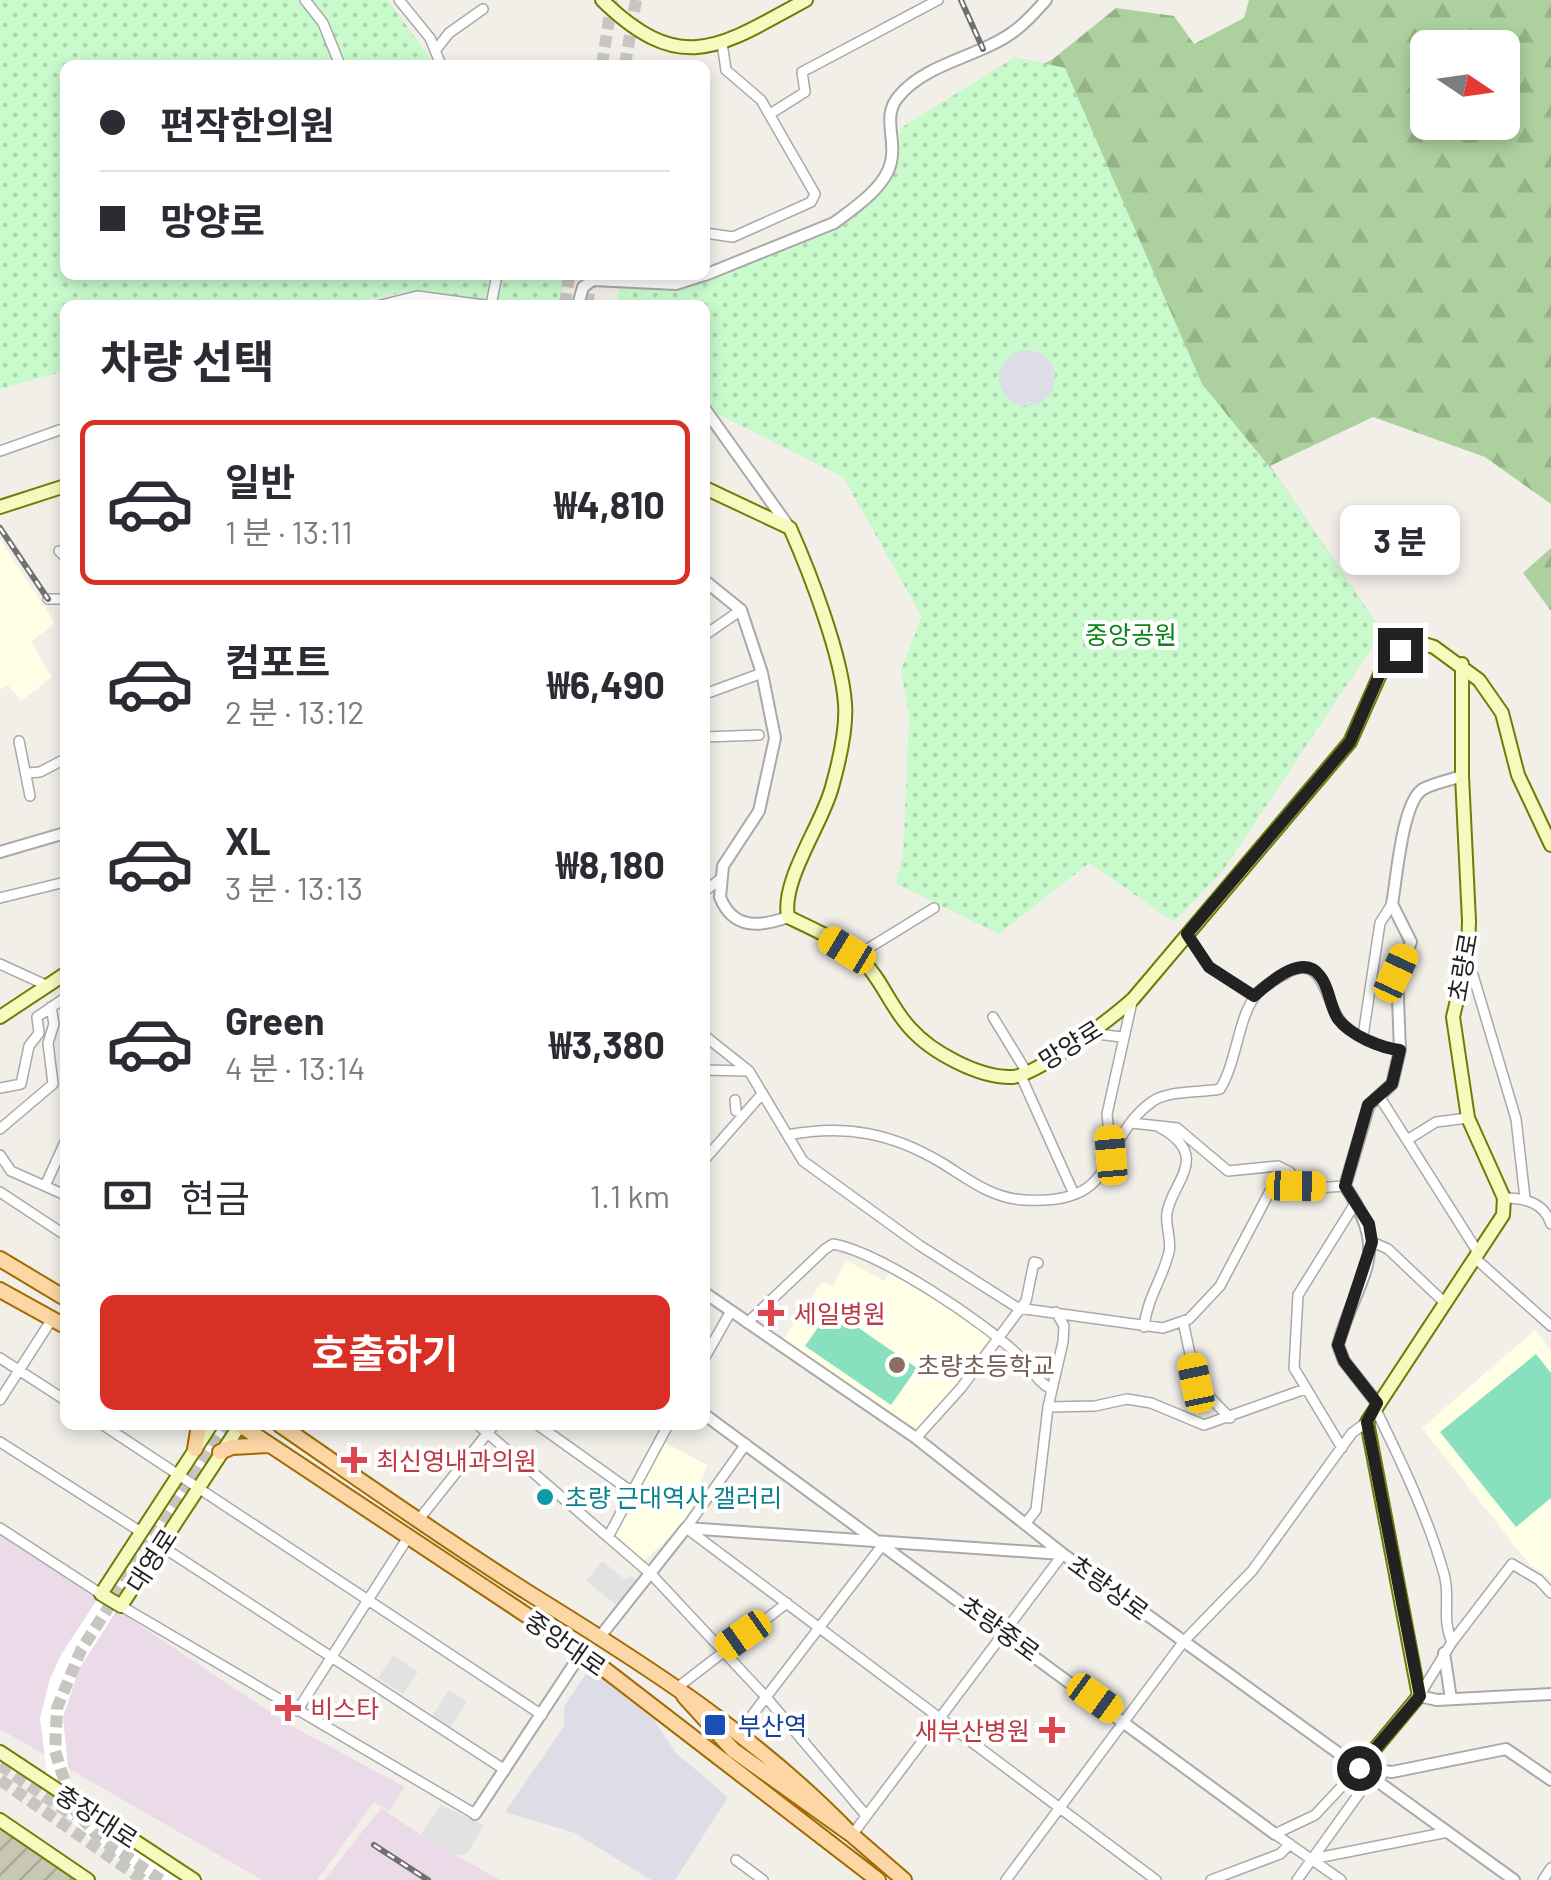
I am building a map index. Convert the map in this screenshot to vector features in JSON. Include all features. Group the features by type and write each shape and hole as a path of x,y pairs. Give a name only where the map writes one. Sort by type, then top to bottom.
{"main road":[{"path":"602,0 644,35 673,48 696,49 722,43 806,0"},
{"path":"0,507 60,488"},
{"path":"710,490 790,528 805,562 845,704 832,790 787,901 788,917"},
{"name":"망양로","path":"788,917 856,956 912,1031 942,1054 986,1072 1023,1073 1090,1033 1133,999 1350,742 1386,660 1400,650 1424,644 1462,664 1502,713 1518,775 1551,845"},
{"name":"초량로","path":"1462,664 1462,776 1470,921 1453,1017 1468,1118 1504,1198"},
{"path":"0,1017 60,978"},
{"path":"1365,1772 1420,1696 1367,1422 1478,1256 1503,1215 1504,1198"},
{"path":"0,1259 60,1295"},
{"path":"0,1290 58,1322"},
{"path":"195,1449 199,1430"},
{"name":"대영로","path":"208,1430 100,1594 121,1606 236,1430"},
{"name":"중앙대로","path":"248,1430 582,1652 878,1880"},
{"name":"중앙대로","path":"289,1430 531,1594 602,1634 740,1731 904,1880"},
{"path":"220,1452 246,1445 270,1445"},
{"name":"중앙대로","path":"678,1687 732,1750 772,1783 852,1835"},
{"name":"충장대로","path":"0,1752 194,1880"},
{"path":"0,1820 88,1880"}],"street":[{"path":"305,0 323,23 338,60"},
{"path":"399,0 430,38 439,60"},
{"path":"770,114 805,92 802,72 938,0"},
{"path":"710,273 834,223 848,212 885,178 891,164 889,117 897,97 921,79 1014,32 1046,0"},
{"path":"435,51 448,33 483,9"},
{"path":"710,233 733,237 811,202 814,194 761,100 734,81 726,70 722,43"},
{"path":"626,280 676,284 689,280"},
{"path":"710,416 790,528"},
{"path":"0,451 60,430"},
{"path":"710,585 741,610 772,713 772,761 759,812 731,850 719,880 720,897 734,920 767,925 788,917"},
{"path":"48,599 60,600"},
{"path":"710,631 741,610"},
{"path":"710,692 762,673"},
{"path":"710,737 760,735"},
{"path":"19,740 30,796"},
{"path":"28,773 40,772 60,762"},
{"path":"1363,1036 1380,923 1392,904 1404,850 1405,812 1421,790 1462,776"},
{"path":"0,852 60,834"},
{"path":"710,887 719,880"},
{"path":"0,898 60,883"},
{"path":"1345,1186 1368,1105 1392,1084 1400,1050 1396,973 1412,942 1392,904"},
{"path":"856,956 934,908"},
{"path":"1187,934 1209,967 1254,996"},
{"path":"0,964 48,986"},
{"path":"788,1136 856,1128 905,1142 977,1188 1024,1200 1074,1194 1092,1189 1132,1123 1156,1099 1220,1089 1230,1074 1254,996 1298,967 1309,967 1320,975 1339,1019 1363,1036 1400,1050"},
{"path":"1463,969 1473,974 1516,1120 1525,1198"},
{"path":"1111,1155 1106,1114 1133,999"},
{"path":"21,1084 29,1046 39,1034 38,1018 60,1002"},
{"path":"51,1008 54,1024 48,1043 53,1084"},
{"path":"993,1017 1023,1073 1074,1194"},
{"path":"1090,1033 1121,1038"},
{"path":"710,1040 749,1072 803,1161 849,1197 1018,1308 1163,1328 1184,1321 1220,1286 1270,1191 1296,1186 1345,1186"},
{"path":"710,1070 749,1072"},
{"path":"0,1129 60,1082"},
{"path":"0,1088 21,1084 41,1095"},
{"path":"53,1084 60,1088"},
{"path":"710,1153 762,1094"},
{"path":"1379,1096 1478,1256 1551,1326"},
{"path":"1406,1140 1436,1122 1468,1118"},
{"path":"1132,1123 1177,1128 1228,1171 1278,1166 1290,1172 1296,1186"},
{"path":"1144,1326 1148,1299 1170,1251 1168,1206 1184,1182 1187,1167 1172,1134 1159,1126"},
{"path":"45,1186 60,1153"},
{"path":"0,1155 11,1171 60,1193"},
{"path":"1345,1186 1369,1224 1372,1242 1338,1345 1344,1361 1376,1406 1440,1557 1448,1587 1443,1623 1452,1642"},
{"path":"0,1192 60,1231"},
{"path":"1504,1198 1525,1198 1548,1214 1551,1224"},
{"path":"1342,1448 1294,1368 1298,1295 1356,1202"},
{"path":"1372,1242 1388,1249 1446,1304"},
{"path":"747,1322 833,1244 900,1271 996,1338 1051,1389"},
{"path":"916,1438 961,1388 1026,1301 1034,1262 1038,1262"},
{"name":"초량상로","path":"710,1296 916,1438 1063,1554 1514,1880"},
{"path":"710,1348 731,1311"},
{"path":"1026,1522 1036,1510 1048,1407 1064,1326 1056,1312"},
{"path":"1184,1321 1196,1383 1230,1418"},
{"path":"0,1400 58,1322"},
{"path":"0,1358 60,1397"},
{"path":"1048,1407 1094,1406 1126,1399 1152,1403 1204,1425 1305,1389"},
{"name":"초량중로","path":"710,1418 1341,1880"},
{"path":"1006,1880 1184,1640 1252,1572 1342,1448 1367,1422"},
{"path":"111,1430 542,1714"},
{"path":"420,1518 491,1430"},
{"path":"493,1430 507,1454 652,1575 766,1696 864,1813"},
{"path":"545,1430 632,1492"},
{"path":"608,1536 665,1430"},
{"path":"0,1442 141,1532"},
{"path":"602,1634 652,1575 746,1444"},
{"path":"0,1528 100,1594"},
{"path":"686,1528 1063,1554"},
{"path":"686,1528 1156,1880"},
{"path":"298,1712 407,1539"},
{"path":"740,1731 884,1543"},
{"path":"161,1546 505,1770"},
{"path":"852,1835 864,1813 1063,1554"},
{"path":"1551,1593 1539,1580 1512,1564 1452,1642 1420,1696 1452,1699 1551,1694"},
{"path":"678,1687 721,1650 787,1604"},
{"path":"121,1606 476,1814 582,1652"},
{"path":"1444,1654 1452,1699"},
{"path":"1275,1834 1315,1815 1365,1772 1392,1772 1506,1750 1551,1780"},
{"path":"1298,1880 1365,1772"},
{"path":"1312,1859 1448,1832"},
{"path":"1211,1880 1280,1854 1290,1844"},
{"path":"736,1860 763,1880"},
{"path":"1542,1880 1551,1868"}],"shaded area":[{"path":"1027,350 1047,358 1055,378 1047,398 1027,406 1007,398 999,378 1007,358"},
{"path":"0,539 55,623 31,642 52,677 21,701 8,685 0,689"},
{"name":"초량초등학교","path":"846,1260 884,1281 891,1269 899,1272 990,1338 954,1392 915,1430 783,1339 822,1282 833,1286"},
{"path":"1535,1330 1551,1350 1551,1579 1530,1565 1422,1428"},
{"path":"664,1442 707,1465 693,1506 675,1533 643,1561 613,1536"},
{"path":"0,1532 288,1724 405,1787 389,1811 374,1802 317,1880 262,1880 0,1729"},
{"path":"602,1561 626,1580 631,1575 639,1581 619,1607 586,1581"},
{"path":"393,1655 418,1672 403,1694 378,1678"},
{"path":"589,1669 646,1708 676,1753 728,1797 675,1880 651,1880 575,1833 505,1812 564,1726 564,1707"},
{"path":"449,1690 467,1702 450,1727 432,1716"},
{"path":"441,1805 484,1825 467,1854 455,1856 421,1834"},
{"path":"381,1808 421,1835 500,1880 324,1880"},
{"path":"0,1828 77,1880 0,1880"}],"green space":[{"path":"0,0 388,0 431,60 60,60 60,280 564,283 561,300 419,300 416,290 365,300 60,300 60,372 0,389"},
{"path":"1249,0 1551,0 1551,504 1485,457 1373,417 1270,466 1382,632 860,484 710,407 710,300 683,297 886,212 936,117 1053,59 1116,8 1174,16 1194,44 1244,18"},
{"name":"중앙공원","path":"1015,57 1065,68 1202,384 1276,475 1382,632 1222,872 1174,922 1089,863 999,934 895,883 903,857 909,718 901,669 922,617 843,477 710,407 710,300 618,300 620,285 685,287 838,227 890,184 901,128"},
{"path":"1551,548 1551,611 1523,573"},
{"path":"831,1309 917,1368 891,1405 805,1346"},
{"path":"1536,1354 1551,1373 1551,1498 1516,1527 1440,1432"}],"pier":[{"path":"208,1430 233,1430 79,1669 63,1717 69,1778 83,1803 104,1825 181,1880 147,1880 92,1841 69,1818 47,1775 40,1718 61,1655"}],"tunnel":[{"path":"603,60 612,0"},
{"path":"626,60 636,0"},
{"path":"566,300 568,280"},
{"path":"588,300 591,280"},
{"path":"161,1880 99,1838 73,1808 55,1751 57,1708 81,1650 223,1430"},
{"path":"0,1765 75,1817"},
{"path":"0,1780 143,1880"}],"railway":[{"path":"961,0 983,49"},
{"path":"0,528 48,599"},
{"path":"374,1845 428,1880"}],"place":[{"name":"세일병원","path":"771,1313"},
{"name":"초량초등학교","path":"897,1365"},
{"name":"최신영내과의원","path":"354,1460"},
{"name":"초량 근대역사 갤러리","path":"545,1497"},
{"name":"비스타","path":"288,1708"},
{"name":"부산역","path":"715,1725"},
{"name":"새부산병원","path":"1052,1730"}],"route":[{"path":"1359,1768 1420,1696 1367,1422 1377,1403 1344,1361 1338,1345 1372,1242 1369,1224 1345,1186 1368,1105 1392,1084 1400,1050 1347,1028 1328,1003 1320,975 1309,967 1298,967 1254,996 1209,967 1187,934 1350,742 1386,660 1400,650"}]}
